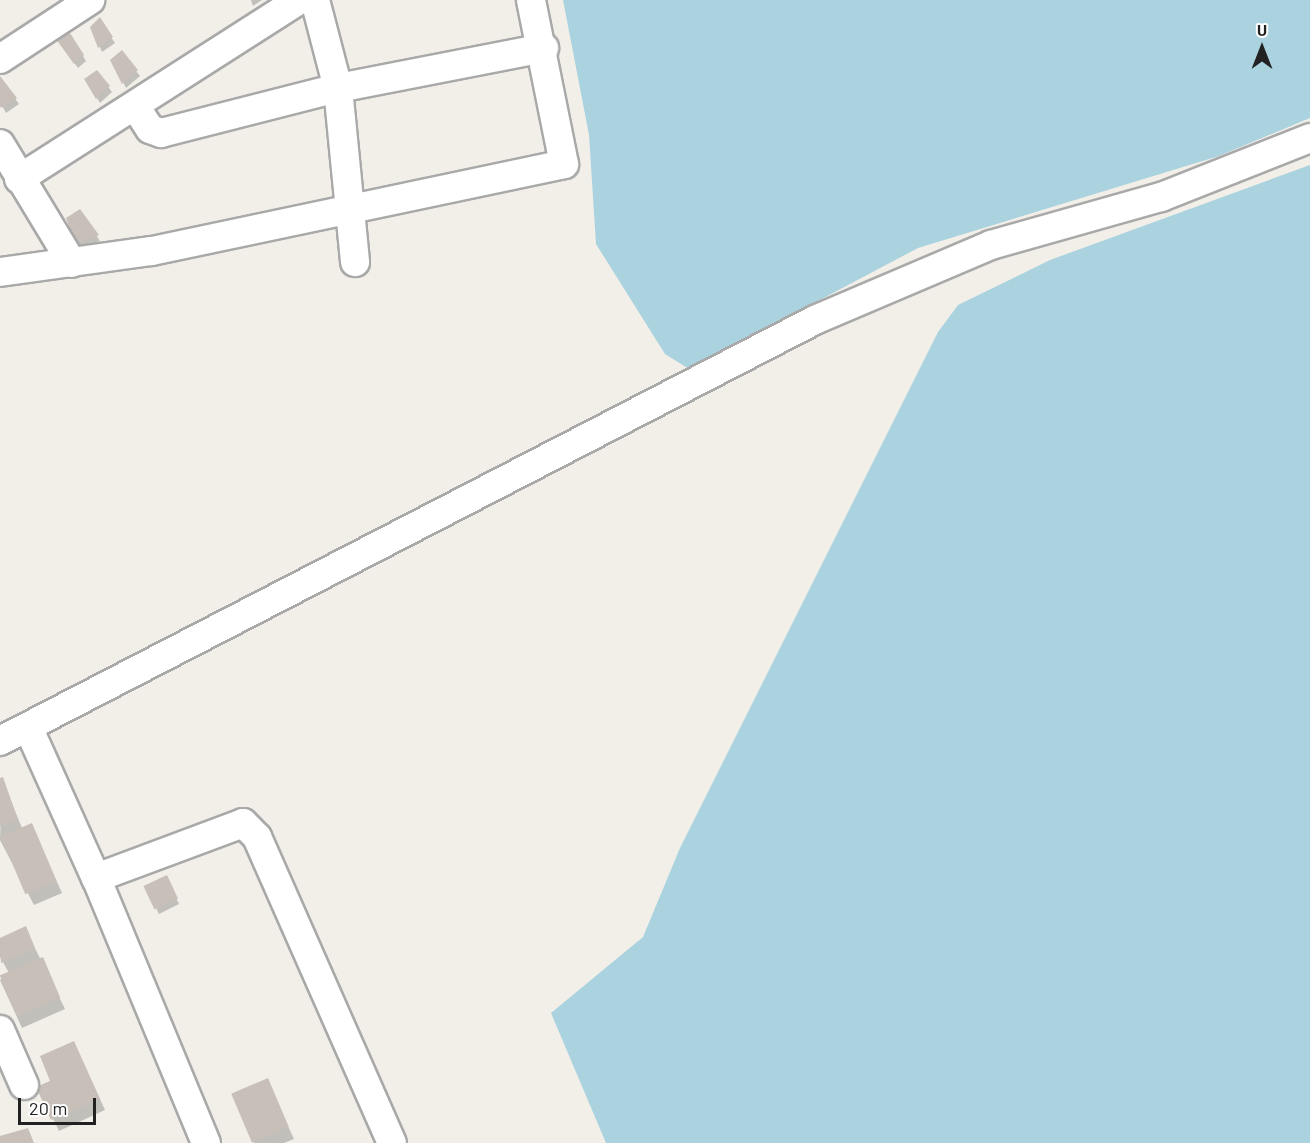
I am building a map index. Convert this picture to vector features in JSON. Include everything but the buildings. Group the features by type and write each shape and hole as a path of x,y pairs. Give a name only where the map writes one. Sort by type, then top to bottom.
{"street":[{"path":"0,59 90,0"},
{"path":"19,179 299,0"},
{"path":"315,0 338,88 355,262"},
{"path":"0,272 72,264 349,210 564,164 544,48 531,0"},
{"path":"135,106 150,129 161,133 338,88 544,48"},
{"path":"0,741 815,320 991,245 1161,197 1310,138"},
{"path":"0,144 72,264"},
{"path":"28,727 96,878 206,1143"},
{"path":"96,878 248,824 392,1143"},
{"path":"0,1030 24,1085"}],"water":[{"path":"563,0 1310,0 1310,118 1219,156 918,248 689,369 665,354 596,244 589,135"},
{"path":"1310,165 1310,1143 606,1143 551,1013 643,937 680,848 938,332 958,305 1050,260"}]}
